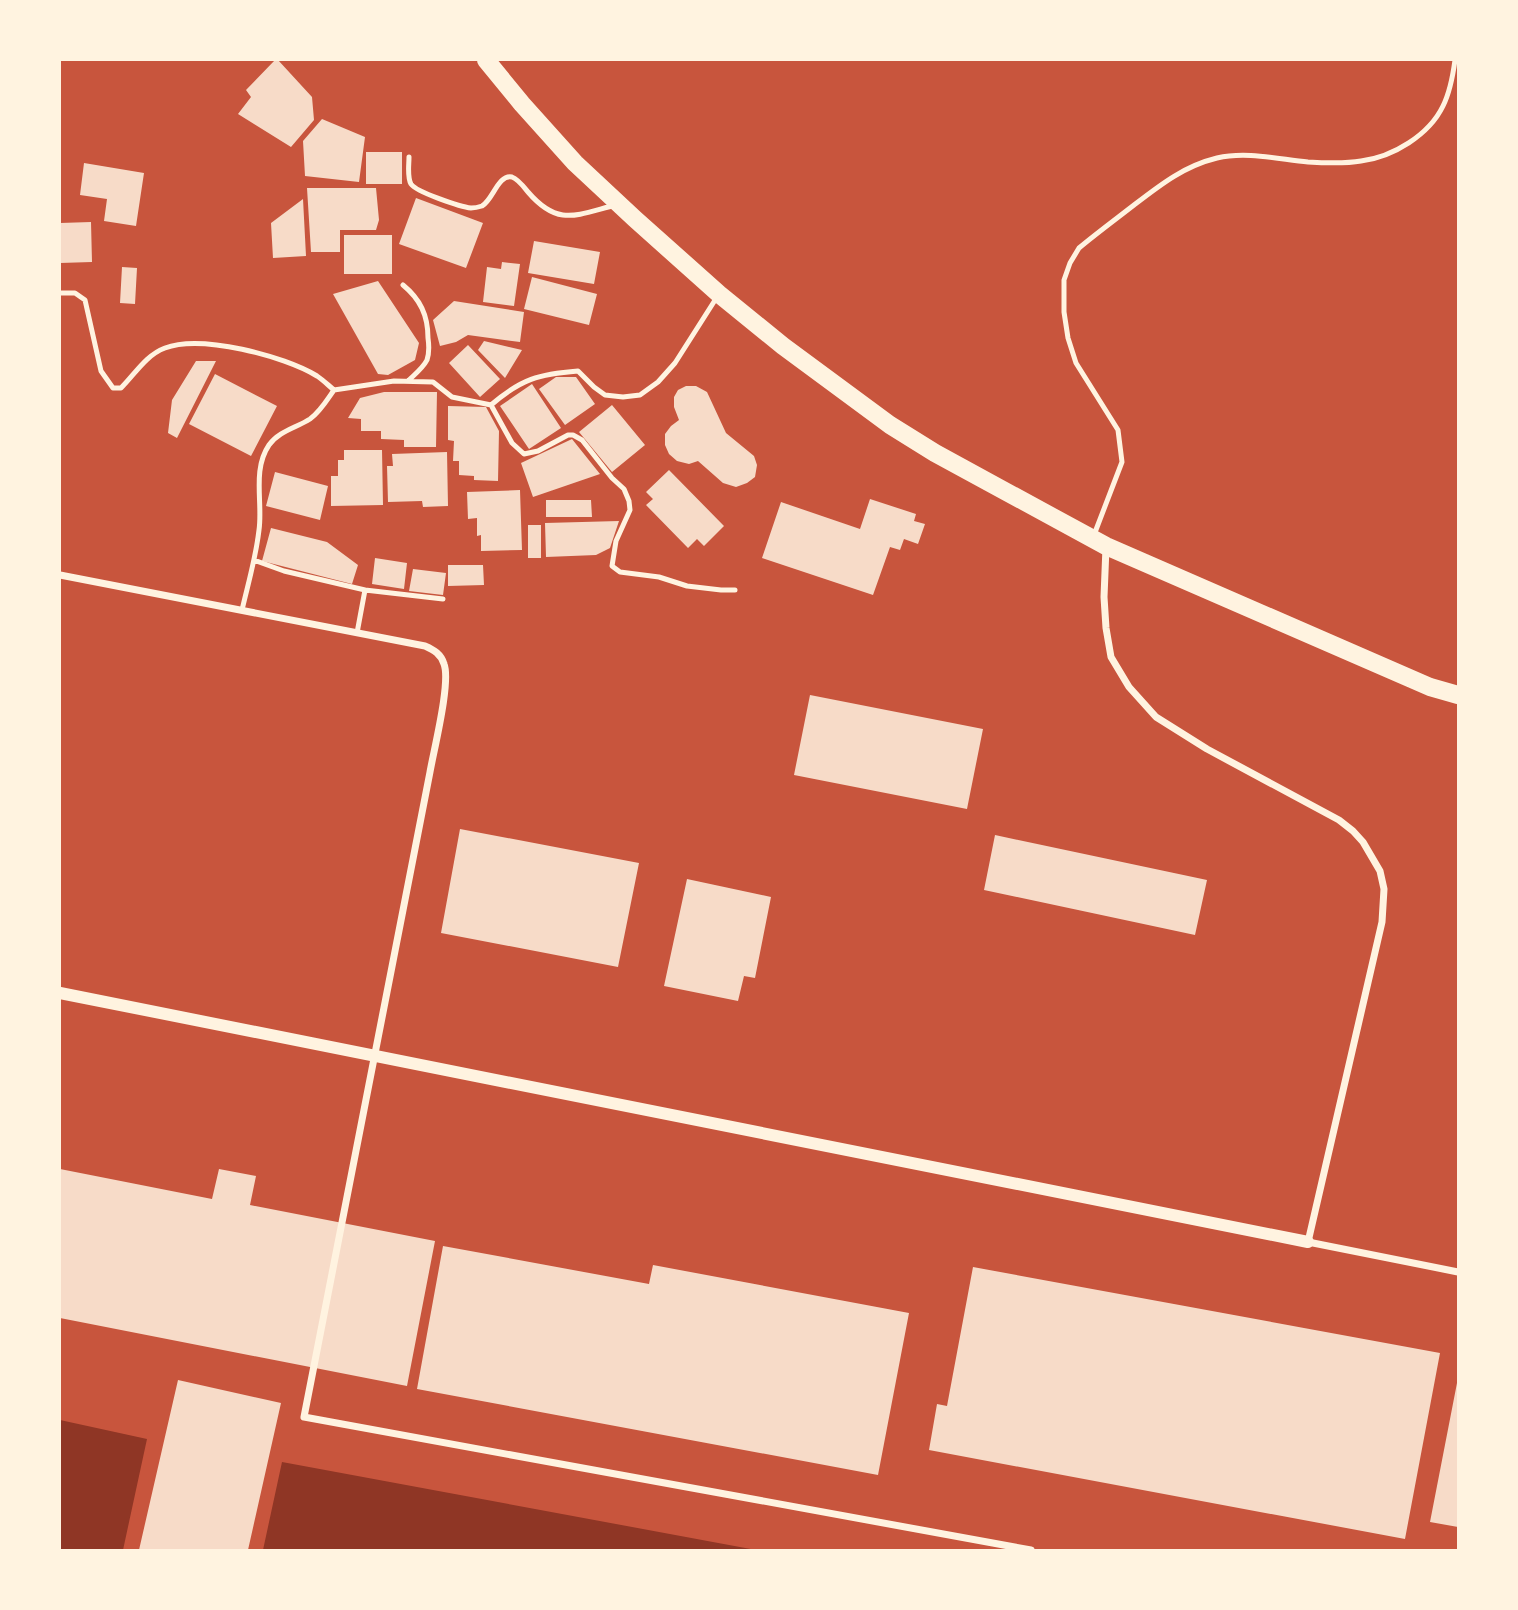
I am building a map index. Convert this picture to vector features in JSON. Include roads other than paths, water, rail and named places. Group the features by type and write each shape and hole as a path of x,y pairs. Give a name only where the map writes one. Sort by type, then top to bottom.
{"main road":[{"path":"486,60 575,163 619,205 783,346 890,425 935,453 1099,542 1430,687 1458,695"}],"street":[{"path":"1099,542 1105,628 1111,657 1129,687 1156,718 1207,749 1339,820 1363,842 1380,871 1384,889 1382,922 1308,1242"},
{"path":"60,575 430,648 441,656 444,662 445,687 430,772 304,1417 1031,1550"},
{"path":"60,993 1458,1272"}],"lane":[{"path":"1099,542 1122,462 1118,430 1076,363 1068,338 1064,312 1064,280 1079,248 1166,180 1199,163 1242,155 1310,162 1363,161 1401,147 1419,136 1443,107 1455,60"},
{"path":"409,157 410,180 415,188 469,208 488,201 506,177 520,183 539,205 552,213 570,216 619,205"},
{"path":"403,285 414,294 422,306 429,348 427,360 408,381"},
{"path":"60,293 75,293 85,300 101,371 113,388 121,388 149,357 164,348 184,343 243,349 282,361 318,377 334,390"},
{"path":"491,405 526,381 548,374 578,371 605,395 640,395 658,382 675,363 719,293"},
{"path":"242,610 260,526 259,471 270,443 290,428 313,417 334,390 394,381 433,382 452,397 491,405 513,443 524,454 538,451 568,435 582,440 624,489 629,501 630,510 616,541 612,566 620,572 659,578 687,586 735,590"},
{"path":"254,560 284,571 365,590 443,599"},
{"path":"357,633 365,590"}]}
